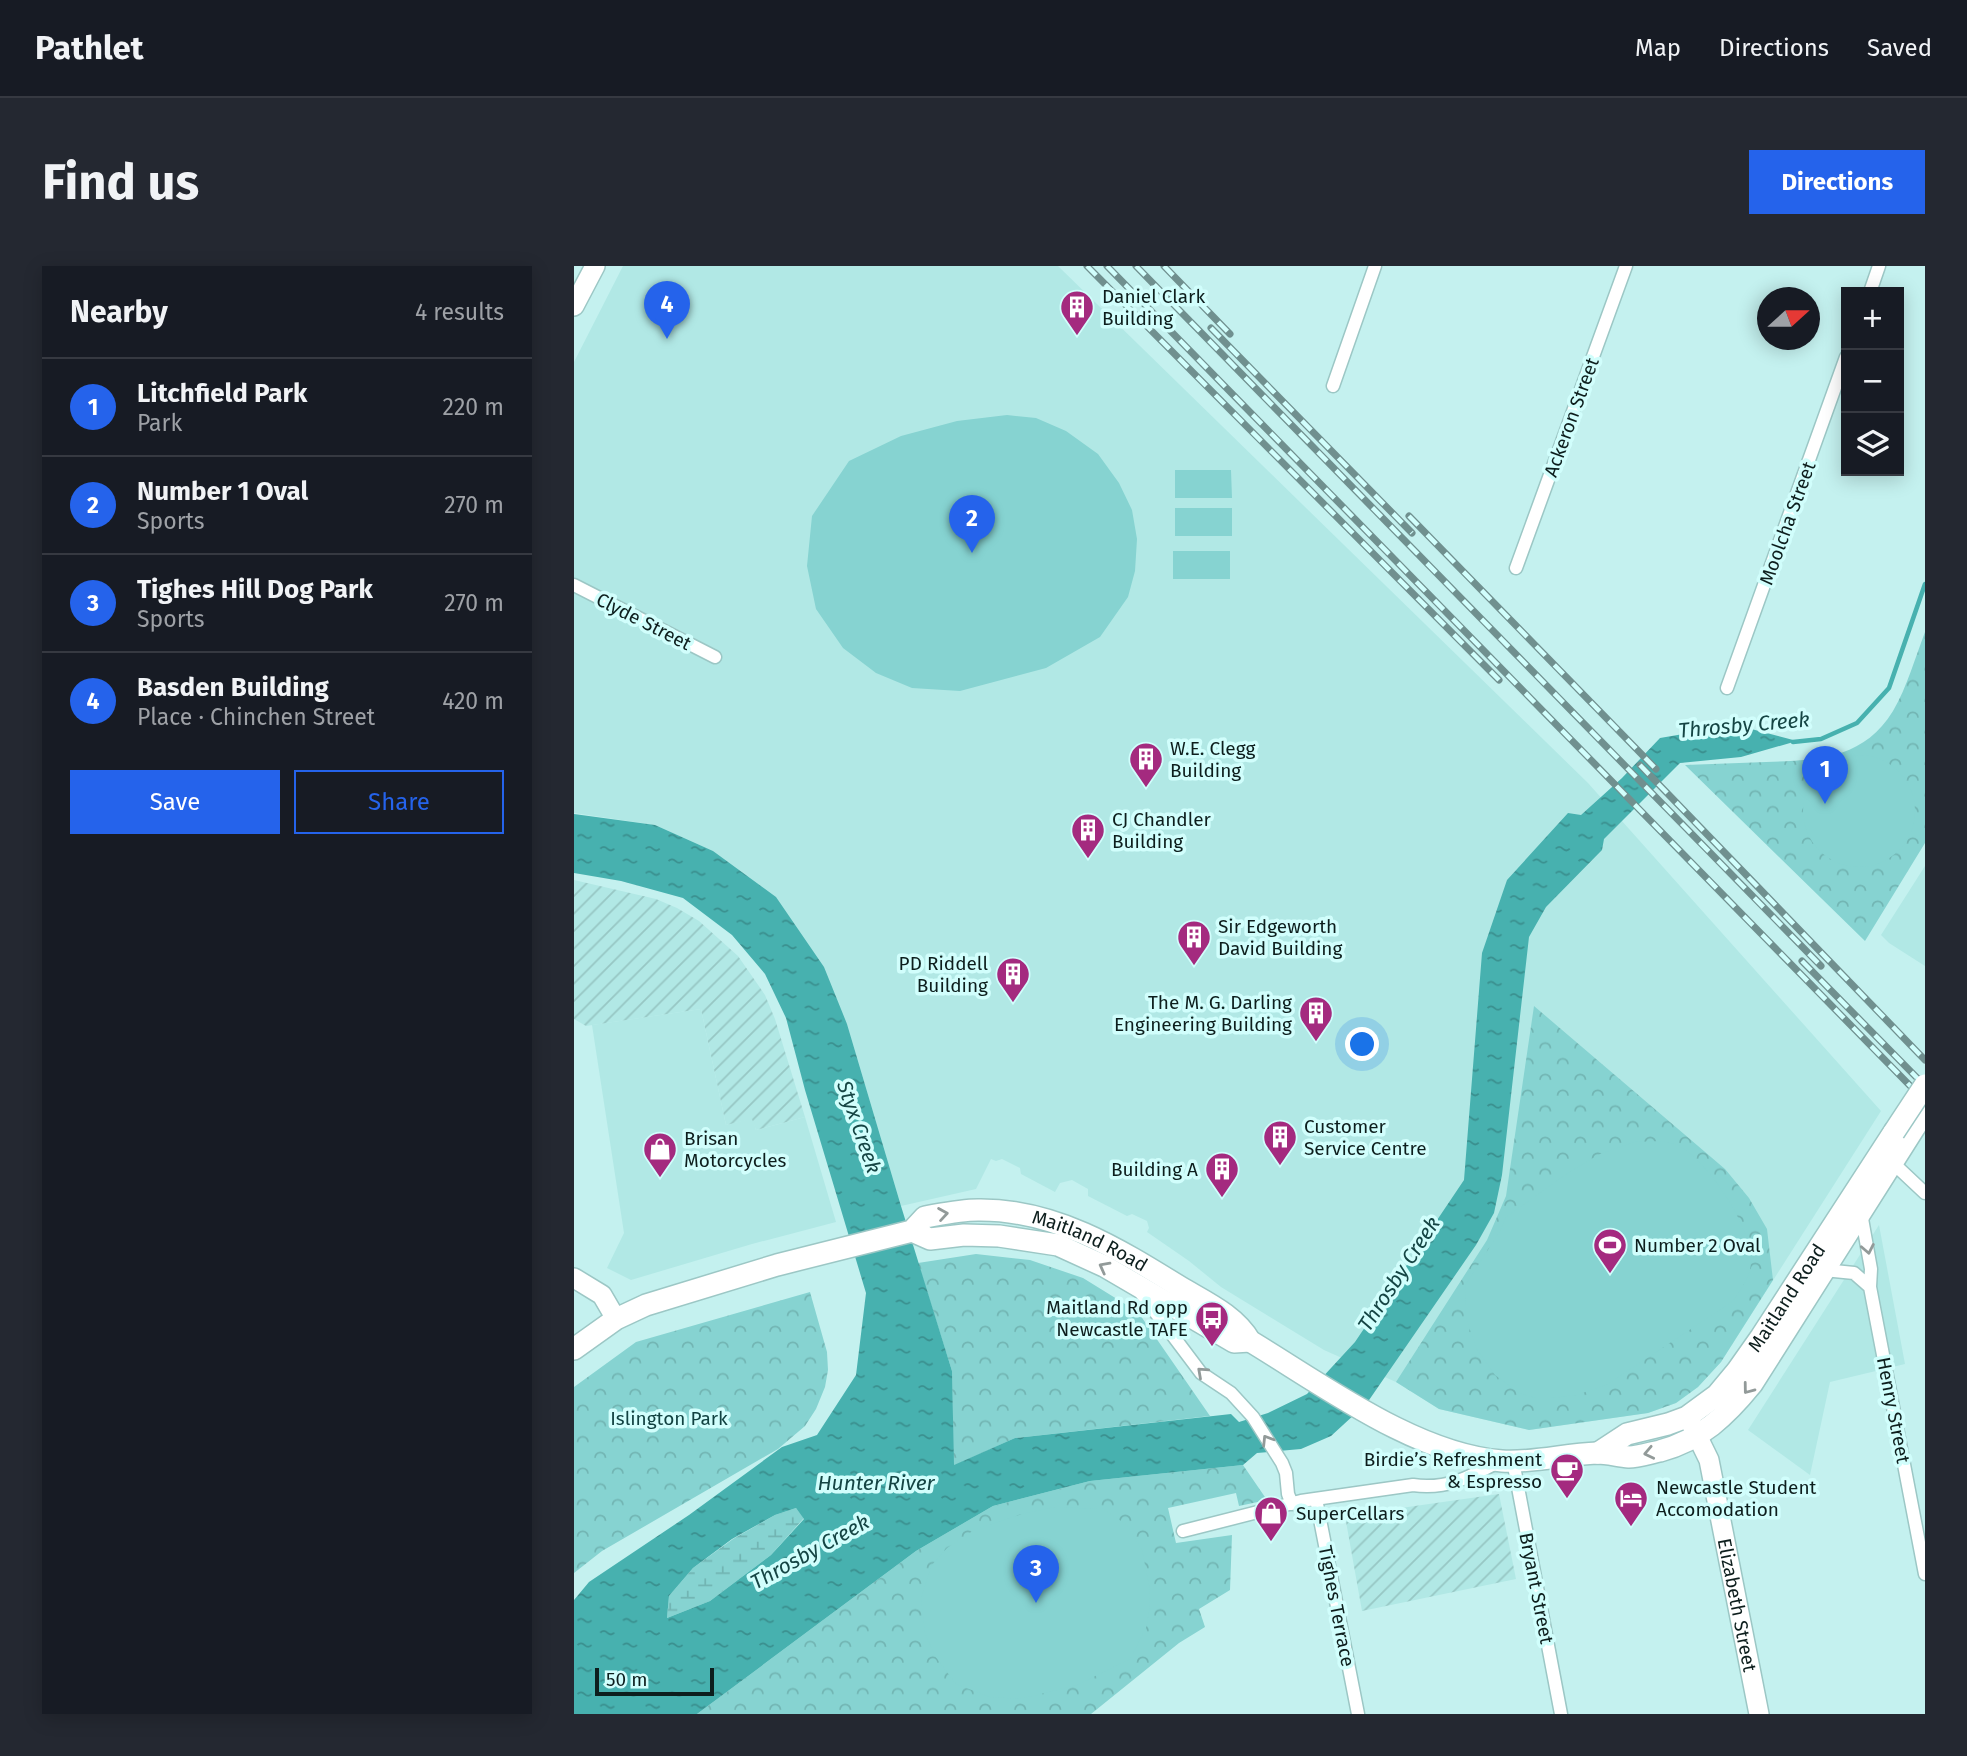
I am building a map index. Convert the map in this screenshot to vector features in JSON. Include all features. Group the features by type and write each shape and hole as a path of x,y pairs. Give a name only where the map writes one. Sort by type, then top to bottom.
{"main road":[{"path":"574,306 595,266"},
{"name":"Maitland Road","path":"574,1349 616,1319 646,1305 688,1290 912,1231 925,1217 969,1211 1020,1214 1053,1221 1095,1237 1241,1325 1250,1341 1369,1412 1437,1447 1507,1461 1598,1453 1630,1457 1678,1446 1698,1437 1722,1419 1752,1384 1893,1163 1900,1138 1925,1085"},
{"name":"Maitland Road","path":"1598,1453 1627,1434 1668,1424 1687,1417 1706,1405 1737,1371 1900,1138 1925,1111"},
{"name":"Maitland Road","path":"912,1231 930,1239 979,1235 1043,1241 1089,1259 1234,1342 1250,1341"},
{"path":"574,1278 602,1295 616,1319"},
{"name":"Elizabeth Street","path":"1687,1417 1710,1467 1759,1714"}],"street":[{"path":"1333,386 1376,266"},
{"name":"Ackeron Street","path":"1516,568 1626,266"},
{"path":"1872,287 1879,266"},
{"name":"Moolcha Street","path":"1727,688 1841,371"},
{"name":"Clyde Street","path":"574,585 715,657"},
{"path":"1893,1163 1925,1193"},
{"name":"Henry Street","path":"1861,1212 1871,1269 1870,1287 1925,1574"},
{"path":"1824,1270 1854,1273 1870,1287"},
{"path":"1133,1283 1201,1373 1231,1393 1253,1417 1282,1464 1292,1504"},
{"path":"1184,1531 1316,1499 1413,1485 1430,1488 1465,1480 1507,1461"},
{"name":"Bryant Street","path":"1507,1461 1561,1714"},
{"name":"Tighes Terrace","path":"1316,1499 1358,1714"}],"shaded area":[{"path":"623,266 1058,266 1588,783 1881,1111 1721,1362 1698,1387 1676,1403 1648,1413 1529,1430 1439,1409 1396,1382 1324,1350 1221,1287 1147,1232 1147,1221 1132,1214 1127,1216 1088,1196 1088,1189 1072,1180 1060,1183 1055,1192 1021,1174 1020,1168 1002,1159 991,1159 976,1189 901,1206 847,1024 713,851 655,825 574,813 574,362"},
{"path":"1925,866 1925,966 1881,935"},
{"path":"574,880 656,899 677,908 699,921 738,956 765,995 775,1019 805,1117 756,1130 752,1119 726,1125 701,1009 586,1026 574,1019"},
{"path":"701,1009 726,1125 753,1118 756,1130 805,1117 836,1222 631,1280 607,1268 624,1233 592,1025"},
{"path":"1879,1225 1905,1364 1830,1382 1810,1475 1748,1430"},
{"path":"1499,1494 1516,1579 1362,1611 1345,1516"}],"green space":[{"path":"1007,415 1036,418 1066,431 1098,454 1119,483 1132,510 1137,539 1135,571 1128,597 1100,637 1046,668 960,691 912,688 876,673 843,648 816,609 807,566 812,516 849,461 901,436 957,421"},
{"path":"1175,470 1231,470 1232,498 1175,498"},
{"path":"1175,508 1232,508 1232,536 1175,536"},
{"path":"1173,551 1230,551 1230,579 1173,579"},
{"path":"1925,632 1925,843 1865,941 1685,765 1803,760 1837,754 1853,748 1881,727 1893,711"},
{"path":"1859,755 1880,759 1898,772 1911,790 1915,811 1911,832 1898,850 1880,863 1859,867 1838,863 1820,850 1807,832 1803,811 1807,790 1820,772 1838,759"},
{"path":"1534,1006 1725,1169 1749,1198 1767,1229 1773,1280 1721,1362 1698,1387 1676,1403 1648,1413 1529,1430 1439,1409 1396,1382 1487,1240 1506,1196"},
{"name":"Number 2 Oval","path":"1662,1141 1678,1145 1690,1153 1715,1180 1737,1215 1750,1249 1751,1263 1745,1283 1733,1301 1608,1384 1577,1395 1551,1398 1536,1398 1519,1393 1495,1375 1476,1348 1465,1315 1466,1284 1506,1217 1600,1154 1634,1142"},
{"path":"976,1254 1030,1260 1083,1278 1138,1312 1210,1416 1015,1438 953,1466 952,1371 918,1263"},
{"name":"Islington Park","path":"810,1292 827,1352 828,1370 825,1387 816,1409 805,1426 778,1449 602,1551 574,1573 574,1387 636,1342"},
{"path":"1243,1465 1267,1500 1239,1506 1236,1493 1168,1508 1176,1543 1232,1535 1230,1590 1199,1609 1205,1627 1179,1643 1091,1714 697,1714 916,1551 993,1506 1090,1481"},
{"path":"1054,1507 1103,1509 1127,1525 1142,1550 1150,1607 1146,1628 1130,1659 1077,1685 1020,1699 990,1697 956,1684 935,1656 925,1633 921,1599 931,1566 947,1548 974,1530 1022,1514"},
{"path":"796,1508 804,1518 771,1555 710,1601 667,1618 669,1596 693,1568 733,1539 775,1515"}],"water":[{"name":"Hunter River","path":"1736,725 1797,741 1741,757 1680,763 1604,839 1602,850 1546,907 1529,937 1502,1175 1494,1213 1476,1245 1367,1403 1331,1436 1301,1449 1257,1453 1243,1465 1090,1481 993,1506 916,1551 697,1714 574,1714 574,1600 589,1582 689,1515 782,1447 817,1435 856,1375 866,1293 786,1018 765,974 732,935 683,898 621,881 574,873 574,814 655,825 713,851 776,897 824,967 847,1024 952,1371 954,1465 1015,1438 1231,1414 1239,1422 1268,1413 1307,1394 1355,1342 1464,1180 1482,953 1507,880 1568,813 1581,815 1622,778 1660,738","holes":["796,1508 804,1519 771,1555 710,1601 667,1618 669,1596 693,1568 732,1539 775,1515"]}],"waterway":[{"name":"Throsby Creek","path":"1793,742 1821,739 1857,723 1889,688 1925,584"}],"railway":[{"path":"1087,266 1499,680"},
{"path":"1107,266 1925,1101"},
{"path":"1136,266 1821,966"},
{"path":"1164,266 1230,334"},
{"path":"1211,328 1412,533"},
{"path":"1409,516 1656,769"},
{"path":"1640,765 1925,1060"},
{"path":"1802,961 1925,1086"}],"place":[{"name":"Daniel Clark Building","path":"1077,337"},
{"name":"Basden Building","path":"667,339"},
{"name":"Number 1 Oval","path":"972,553"},
{"name":"W.E. Clegg Building","path":"1146,789"},
{"name":"Litchfield Park","path":"1825,804"},
{"name":"CJ Chandler Building","path":"1088,860"},
{"name":"Sir Edgeworth David Building","path":"1194,967"},
{"name":"PD Riddell Building","path":"1013,1004"},
{"name":"The M. G. Darling Engineering Building","path":"1316,1043"},
{"name":"Customer Service Centre","path":"1280,1167"},
{"name":"Brisan Motorcycles","path":"660,1179"},
{"name":"Building A","path":"1222,1199"},
{"name":"Number 2 Oval","path":"1610,1275"},
{"name":"Maitland Rd opp Newcastle TAFE","path":"1212,1348"},
{"name":"Birdie’s Refreshment & Espresso","path":"1567,1500"},
{"name":"Newcastle Student Accomodation","path":"1631,1528"},
{"name":"SuperCellars","path":"1271,1543"},
{"name":"Tighes Hill Dog Park","path":"1036,1603"}],"water label":[{"name":"Styx Creek","path":"859,1127"}]}
